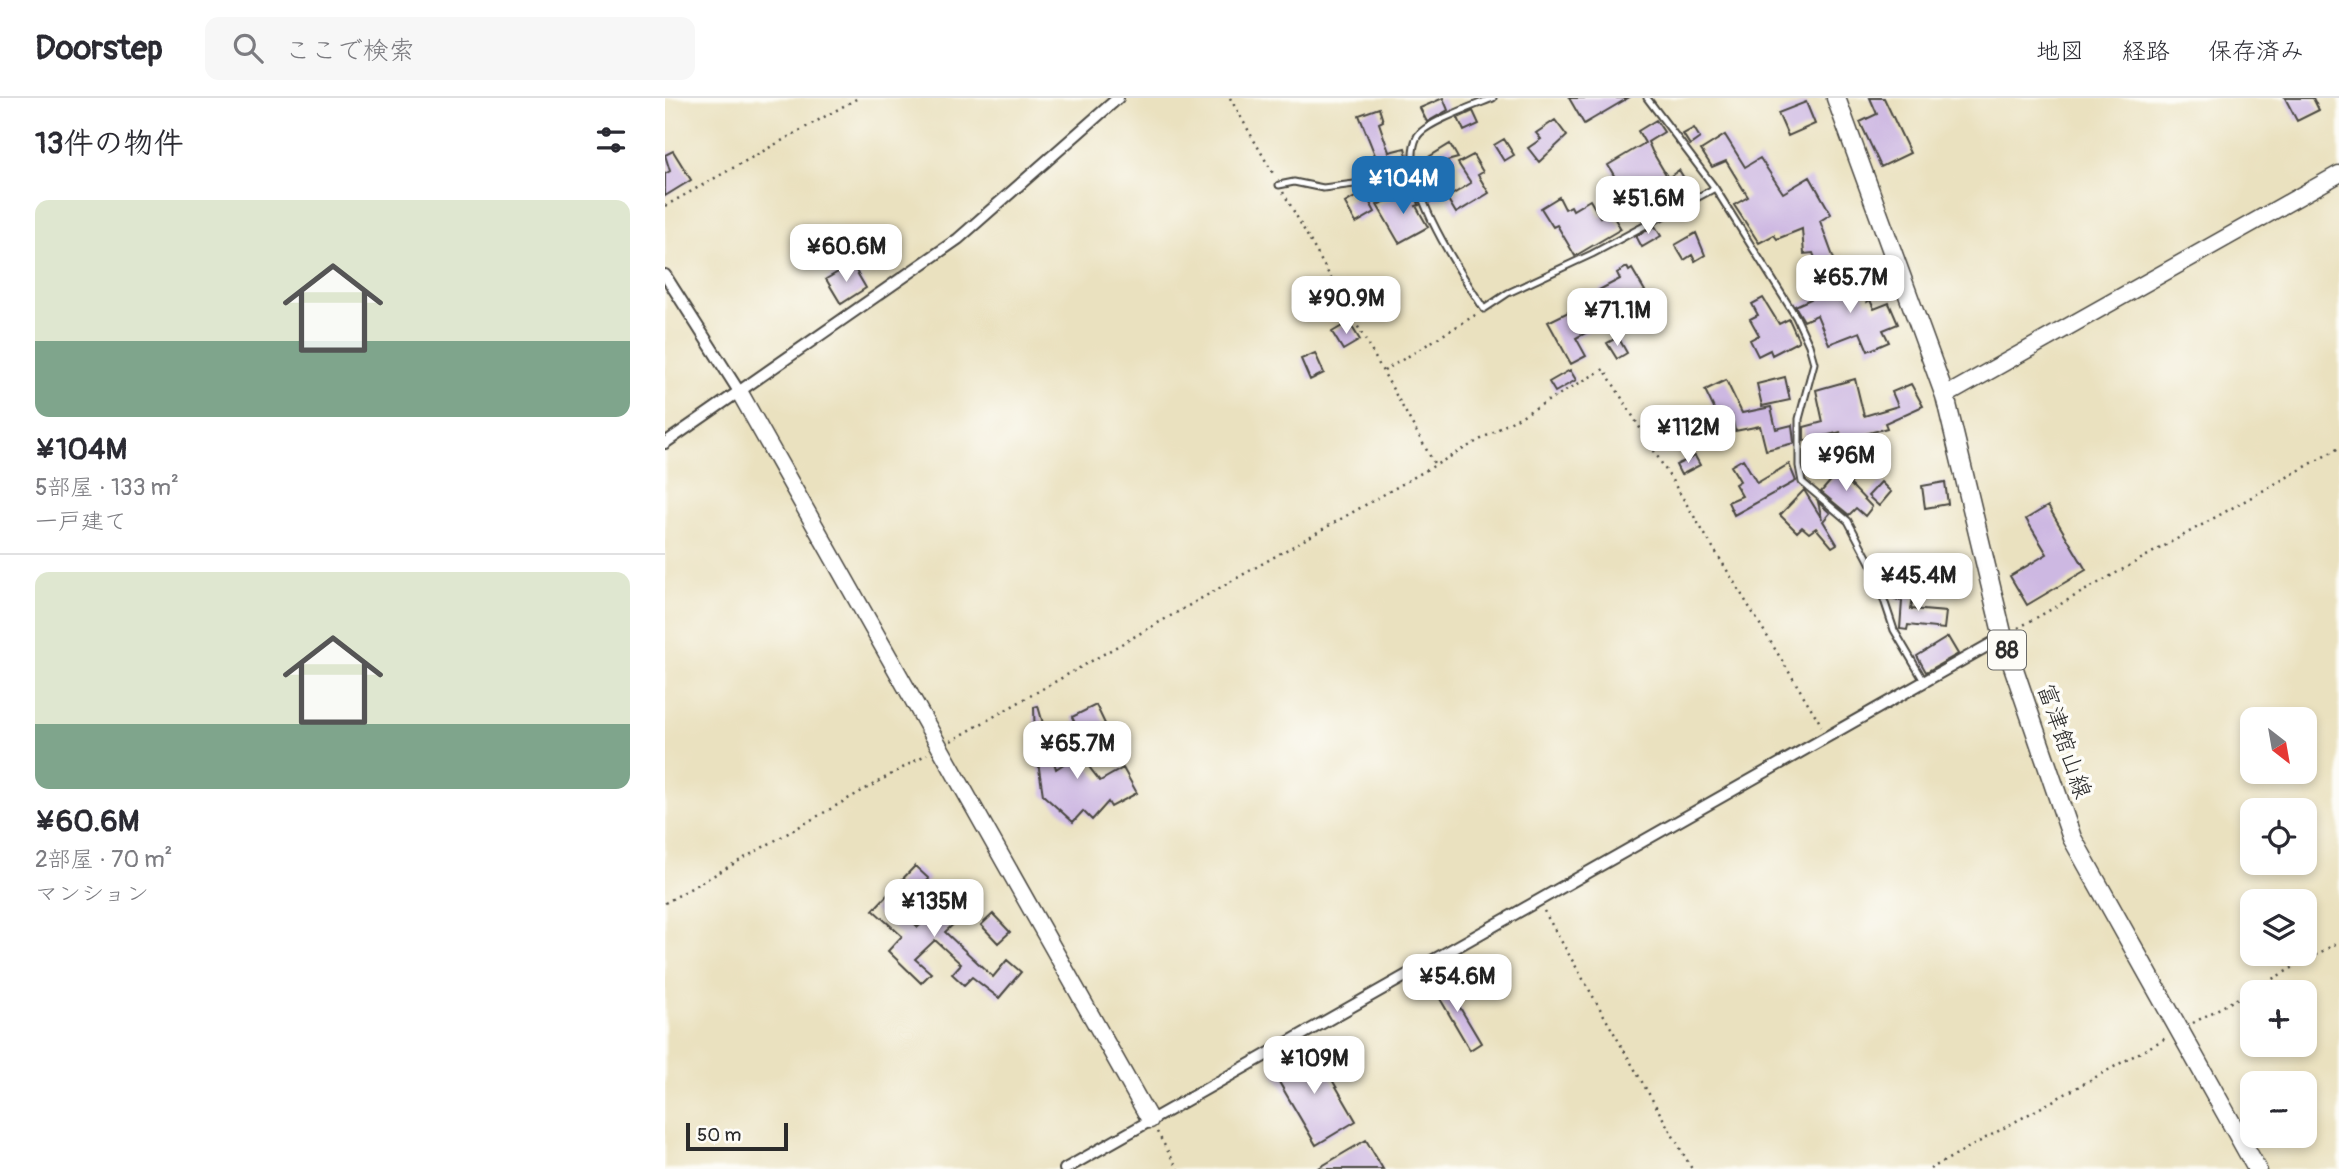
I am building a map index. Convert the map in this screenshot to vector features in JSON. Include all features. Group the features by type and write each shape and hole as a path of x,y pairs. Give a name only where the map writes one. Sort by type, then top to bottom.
{"main road":[{"name":"富津館山線","path":"1836,98 1945,396 2003,637 2072,838 2257,1169"}],"street":[{"path":"665,443 957,239 1118,98"},
{"path":"1945,396 2339,174"},
{"path":"665,275 740,393 1150,1120"},
{"path":"1065,1169 2003,637"}],"lane":[{"path":"1493,98 1417,135 1417,176 1436,233 1484,309 1509,293 1592,254 1715,188"},
{"path":"1647,98 1715,188 1789,306 1809,345 1814,363 1799,419 1799,466 1803,482 1848,521 1874,570 1894,630 1924,681"},
{"path":"1279,185 1294,182 1323,188 1417,176"}],"path":[{"path":"665,206 858,98"},
{"path":"1230,98 1436,466"},
{"path":"1384,372 1484,309"},
{"path":"665,903 1604,369 1828,736"},
{"path":"2003,637 2339,448"},
{"path":"1538,900 1692,1169"},
{"path":"1930,1169 2339,942"},
{"path":"1150,1120 1178,1169"}],"building":[{"path":"1443,98 1448,110 1427,122 1420,108"},
{"path":"1569,98 1628,98 1584,124"},
{"path":"1870,98 1884,98 1910,153 1881,167 1860,122 1877,114"},
{"path":"2285,98 2313,98 2319,110 2297,121"},
{"path":"1806,102 1815,124 1788,136 1778,113"},
{"path":"1379,108 1383,121 1379,123 1389,152 1405,148 1409,163 1399,165 1400,173 1385,175 1381,170 1359,115"},
{"path":"1473,111 1479,124 1464,131 1458,118"},
{"path":"1555,120 1567,136 1539,162 1528,148 1541,139 1536,133"},
{"path":"1656,120 1664,132 1648,142 1652,151 1668,178 1679,170 1692,191 1677,200 1669,188 1646,202 1641,194 1629,202 1608,165 1645,143 1638,131"},
{"path":"1694,128 1700,138 1690,145 1683,134"},
{"path":"1725,135 1745,167 1760,158 1783,193 1810,177 1831,214 1820,221 1835,262 1819,268 1813,253 1804,254 1802,229 1777,239 1774,235 1759,243 1734,205 1748,197 1726,161 1712,167 1701,150"},
{"path":"1504,139 1514,155 1504,161 1494,145"},
{"path":"1450,144 1458,158 1420,168 1419,163"},
{"path":"673,151 691,180 665,196 665,174 670,171 665,155"},
{"path":"1473,155 1483,172 1478,175 1489,193 1456,213 1447,198 1471,183 1458,163"},
{"path":"1437,175 1443,198 1430,202 1423,183"},
{"path":"1414,189 1419,205 1416,206 1428,227 1399,243 1377,205"},
{"path":"1364,192 1375,212 1356,223 1345,203"},
{"path":"1559,197 1565,209 1571,206 1573,210 1590,200 1600,217 1610,211 1621,229 1575,256 1557,225 1553,227 1541,208"},
{"path":"1655,226 1661,236 1642,247 1636,236"},
{"path":"1696,233 1705,255 1695,261 1692,255 1684,260 1675,245"},
{"path":"852,264 866,288 841,304 826,279"},
{"path":"1627,267 1629,271 1632,269 1645,291 1630,300 1626,293 1607,303 1599,290 1620,279 1617,273"},
{"path":"1857,278 1867,302 1870,300 1874,309 1889,303 1898,324 1883,330 1889,342 1868,351 1860,332 1829,344 1817,315 1804,321 1795,306"},
{"path":"1601,296 1608,309 1584,322 1589,331 1576,338 1586,356 1571,364 1548,322"},
{"path":"1763,298 1779,324 1789,319 1799,341 1772,355 1770,350 1758,356 1750,340 1759,335 1750,319 1758,315 1752,304"},
{"path":"1349,322 1360,340 1343,350 1332,332"},
{"path":"1618,337 1627,353 1617,359 1607,343"},
{"path":"1315,353 1324,373 1310,380 1301,359"},
{"path":"1570,370 1576,380 1555,392 1549,382"},
{"path":"1785,377 1790,400 1762,406 1757,384"},
{"path":"1855,379 1864,416 1898,406 1892,392 1911,384 1923,406 1885,423 1887,428 1855,437 1859,454 1809,467 1806,453 1841,432 1804,441 1804,427 1823,422 1816,390"},
{"path":"1726,380 1742,413 1771,407 1776,429 1792,425 1794,443 1766,450 1760,426 1735,431 1732,416 1720,421 1705,390"},
{"path":"1695,456 1700,465 1681,475 1676,465"},
{"path":"1743,459 1757,483 1789,464 1796,481 1734,515 1728,502 1742,496 1735,484 1740,481 1731,466"},
{"path":"1847,462 1854,469 1849,474 1854,480 1850,484 1872,507 1865,516 1856,508 1849,515 1821,492"},
{"path":"1881,482 1891,492 1879,506 1868,496"},
{"path":"1945,482 1948,504 1925,508 1922,486"},
{"path":"1804,490 1822,519 1818,502 1830,513 1823,521 1837,544 1832,547 1816,528 1809,533 1802,527 1797,532 1780,515"},
{"path":"2048,506 2086,570 2027,605 2010,576 2047,554 2026,519"},
{"path":"1898,587 1914,590 1911,609 1946,612 1944,629 1908,625 1907,630 1900,629 1902,601 1895,599"},
{"path":"1948,637 1958,654 1926,672 1917,656"},
{"path":"1096,705 1107,728 1099,732 1103,740 1087,748 1072,717"},
{"path":"1038,706 1056,769 1079,754 1100,781 1123,768 1137,793 1111,807 1108,802 1092,820 1083,811 1073,822 1043,795 1035,742 1034,707"},
{"path":"915,866 929,879 899,909 918,927 943,905 957,921 945,932 993,977 1007,960 1021,972 999,998 972,977 964,985 952,974 961,964 935,940 915,959 931,973 921,983 888,951 902,936 873,910"},
{"path":"993,914 1010,932 998,943 981,925"},
{"path":"1443,979 1481,1043 1470,1050 1432,985"},
{"path":"1313,1047 1356,1121 1316,1145 1272,1070"},
{"path":"1366,1140 1383,1169 1317,1169"}]}
